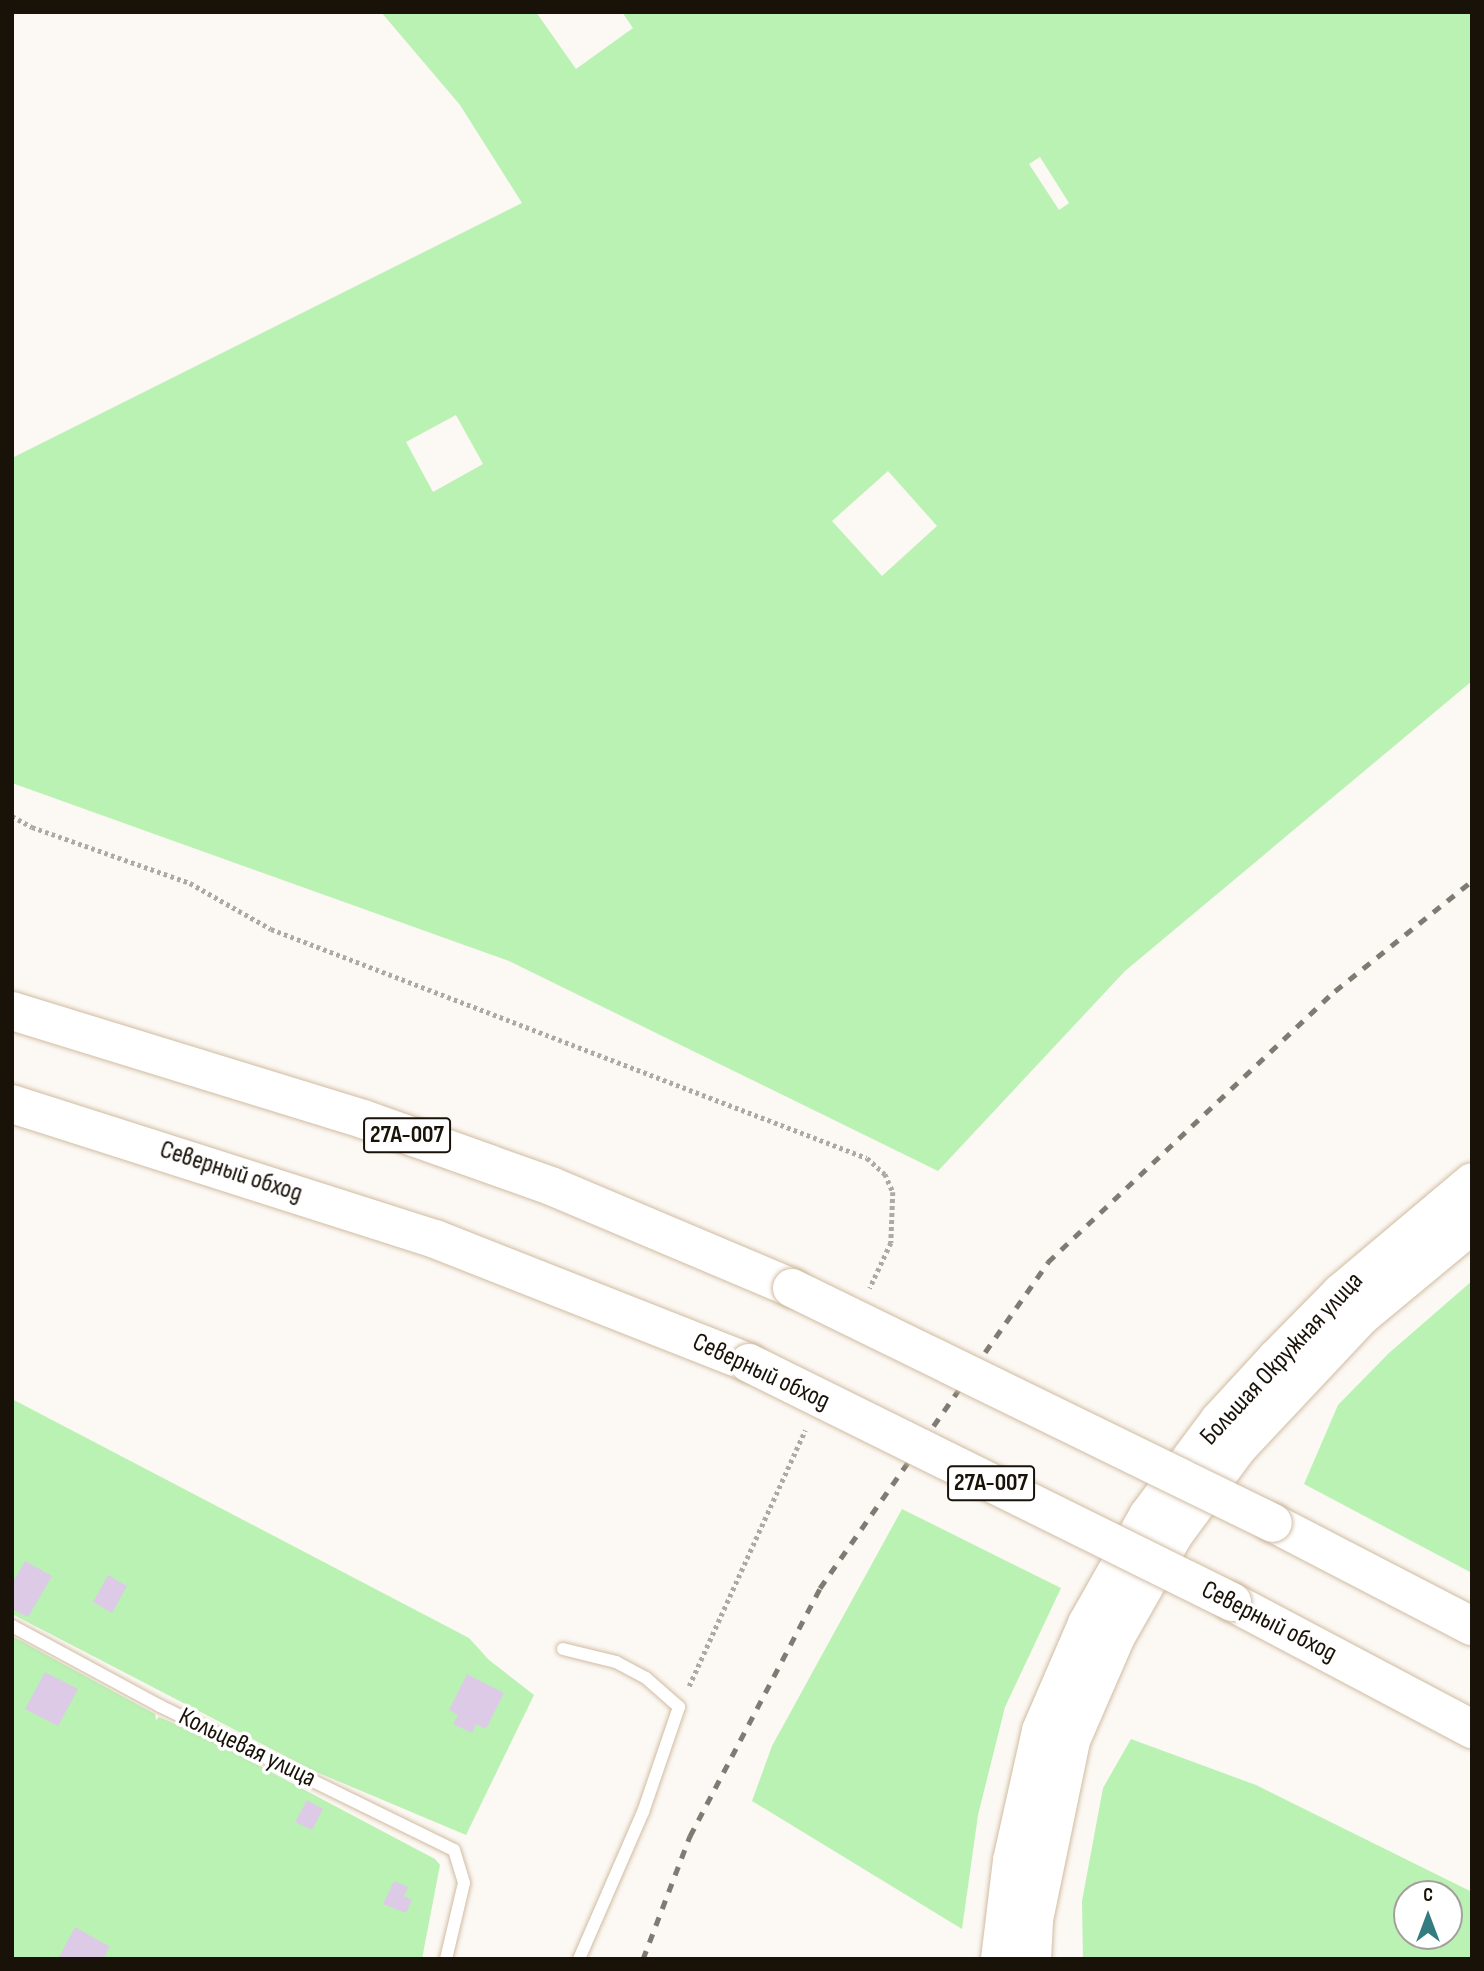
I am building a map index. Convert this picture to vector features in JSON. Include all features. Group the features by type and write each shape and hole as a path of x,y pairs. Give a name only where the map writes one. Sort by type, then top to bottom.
{"highway":[{"name":"27А-007","path":"12,1011 363,1119 551,1186 792,1289 1070,1420 1472,1626"},
{"name":"Северный обход","path":"12,1104 435,1239 749,1363 1232,1602 1472,1729"}],"main road":[{"name":"Большая Окружная улица","path":"999,1959 1011,1860 1040,1730 1086,1623 1147,1516 1218,1420 1285,1348 1340,1292 1472,1181"},
{"name":"Большая Окружная улица","path":"1032,1959 1034,1919 1071,1740 1116,1636 1174,1534 1238,1447 1360,1317 1472,1224"}],"lane":[{"name":"Кольцевая улица","path":"12,1626 160,1706 454,1850 464,1883 446,1959"},
{"path":"563,1649 615,1662 646,1678 679,1707 643,1812 579,1959"}],"path":[{"path":"12,816 32,827 190,883 271,929 845,1147 885,1174 893,1192 891,1242 868,1293"},
{"path":"679,1707 811,1418"}],"green space":[{"path":"381,12 536,12 576,69 633,28 622,12 1472,12 1472,681 1125,971 938,1171 509,961 12,783 12,458 522,203 460,105","holes":["1040,157 1069,203 1059,210 1029,164","456,415 483,464 433,492 406,442","888,471 937,526 882,576 832,521"]},
{"path":"1472,1281 1472,1573 1304,1484 1338,1405 1389,1353"},
{"path":"12,1399 469,1638 489,1660 534,1695 466,1835 314,1771 12,1614"},
{"path":"902,1509 1061,1588 1005,1707 978,1815 962,1929 752,1801 772,1746"},
{"path":"12,1636 155,1714 156,1720 159,1717 201,1735 435,1859 440,1865 422,1959 12,1959"},
{"path":"1131,1739 1256,1785 1448,1880 1393,1880 1393,1950 1463,1950 1463,1888 1472,1892 1472,1959 1083,1959 1082,1901 1103,1788"}],"building":[{"path":"25,1561 52,1576 28,1617 12,1609 12,1584"},
{"path":"108,1575 127,1586 112,1613 93,1602"},
{"path":"45,1672 78,1689 58,1726 25,1709"},
{"path":"467,1674 504,1693 486,1729 476,1724 472,1733 453,1724 458,1715 449,1710"},
{"path":"307,1800 323,1809 312,1830 295,1822"},
{"path":"394,1881 408,1887 404,1896 412,1900 406,1913 383,1904"},
{"path":"75,1927 110,1947 103,1959 58,1959"}],"railway":[{"path":"643,1959 690,1836 820,1588 1048,1262 1335,991 1472,881"}]}
